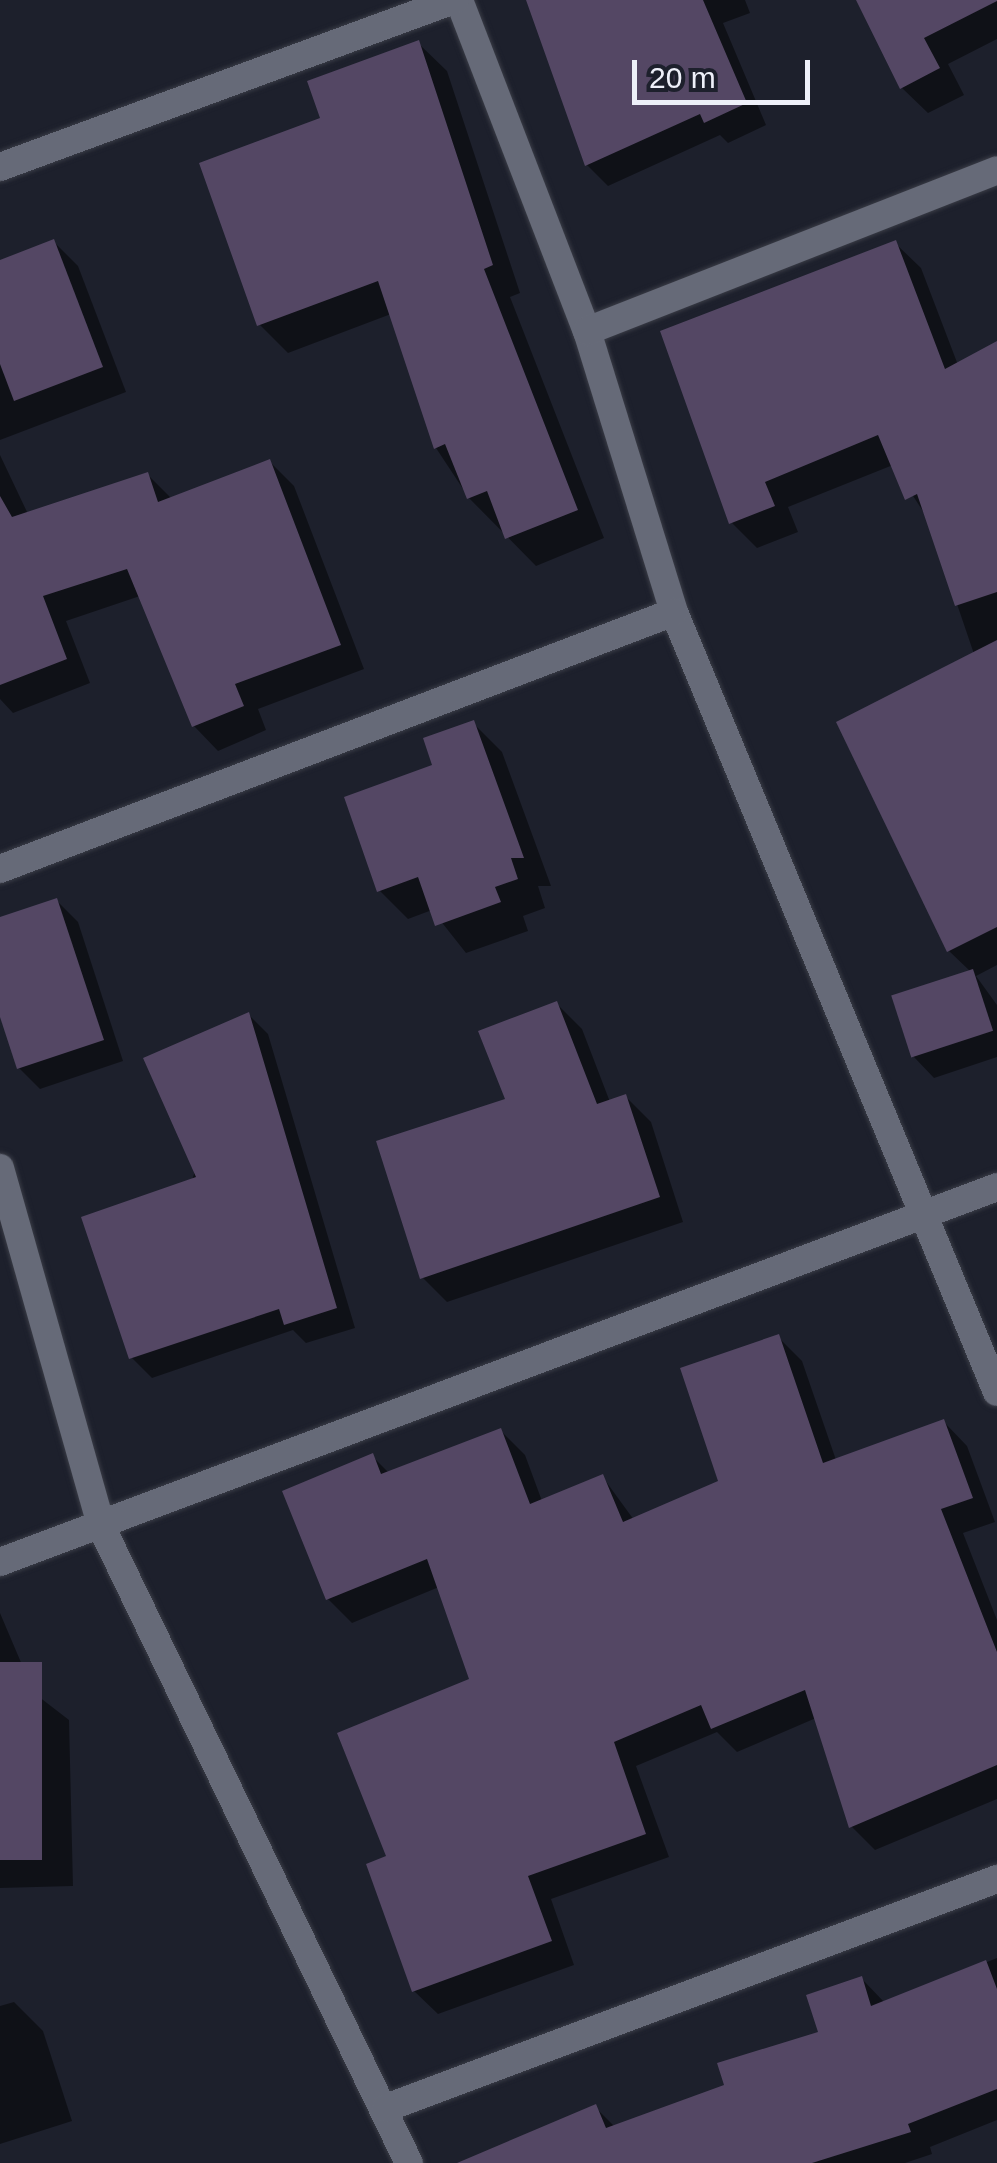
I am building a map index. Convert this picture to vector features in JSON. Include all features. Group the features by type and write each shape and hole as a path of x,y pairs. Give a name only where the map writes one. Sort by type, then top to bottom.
{"street":[{"path":"0,167 457,0 587,331 674,612 928,1215 997,1392"},
{"path":"587,331 997,170"},
{"path":"0,869 674,612"},
{"path":"0,1168 102,1528 386,2108 409,2163"},
{"path":"0,1562 102,1528 997,1187"},
{"path":"386,2108 997,1880"}],"building":[{"path":"526,0 703,0 747,103 704,123 700,114 585,166"},
{"path":"856,0 997,1 924,38 940,68 900,89"},
{"path":"419,40 493,265 484,269 578,510 505,539 487,491 467,499 445,444 434,449 378,281 257,326 199,163 320,118 307,81"},
{"path":"54,239 103,367 14,401 0,364 0,260"},
{"path":"896,240 945,369 997,341 997,592 955,606 917,494 905,500 878,435 765,482 775,506 729,524 660,331"},
{"path":"270,459 341,645 235,684 244,706 192,727 127,569 43,596 67,659 0,685 0,496 12,517 148,472 158,502"},
{"path":"997,640 997,927 947,952 836,722"},
{"path":"474,720 524,858 511,858 518,879 495,887 501,902 435,926 418,877 377,892 344,797 432,765 423,738"},
{"path":"57,898 104,1040 17,1069 0,1017 0,917"},
{"path":"973,969 993,1031 911,1057 891,996"},
{"path":"557,1001 597,1104 626,1094 660,1197 420,1279 376,1141 505,1099 478,1031"},
{"path":"249,1012 337,1308 284,1325 279,1309 129,1359 81,1217 196,1177 143,1058"},
{"path":"779,1334 823,1463 944,1419 973,1498 941,1509 997,1652 997,1765 849,1828 805,1690 711,1729 701,1705 614,1742 646,1834 528,1876 552,1941 412,1992 366,1864 386,1856 337,1733 469,1679 427,1559 326,1600 282,1491 373,1453 381,1474 501,1428 530,1504 603,1474 623,1522 718,1481 680,1368"},
{"path":"0,1662 42,1662 42,1860 0,1860"},
{"path":"986,1960 997,1989 997,2089 908,2124 911,2132 812,2163 457,2163 596,2104 606,2128 724,2085 717,2063 818,2032 806,1995 862,1976 871,2006"}]}
